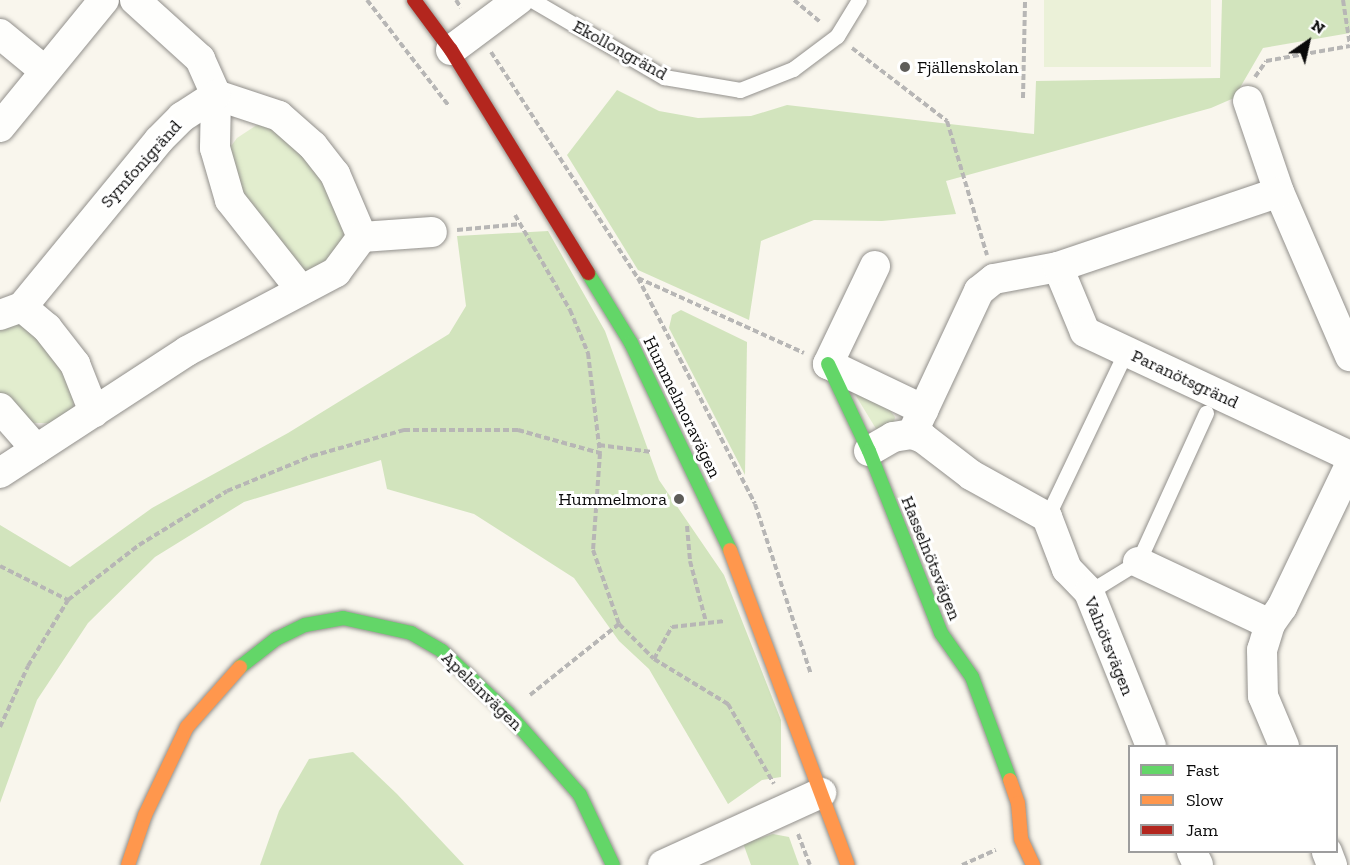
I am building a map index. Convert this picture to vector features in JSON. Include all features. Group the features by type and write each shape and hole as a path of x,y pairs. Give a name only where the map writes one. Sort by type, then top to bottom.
{"street":[{"path":"0,127 104,0"},
{"path":"135,0 200,59 216,95 215,148 230,200 301,290"},
{"name":"Hummelmoravägen","path":"414,0 451,50 636,353 724,532 848,865"},
{"path":"451,50 518,0"},
{"path":"0,34 45,71"},
{"path":"216,95 279,116 313,146 334,174 362,237"},
{"name":"Symfonigränd","path":"11,311 159,140 182,117 216,95"},
{"path":"1248,101 1279,192 1350,356"},
{"path":"869,451 918,422 979,291 994,279 1058,267 1279,192"},
{"path":"0,473 187,351 336,272 362,237 432,232"},
{"path":"875,266 828,364 918,422 923,438 971,474 1047,517"},
{"name":"Paranötsgränd","path":"1058,267 1085,332 1350,456"},
{"path":"11,311 47,328 75,364 94,412"},
{"name":"Hasselnötsvägen","path":"828,364 869,451 940,633 972,677 1018,803 1021,839 1033,865"},
{"path":"0,408 36,449"},
{"path":"1283,745 1263,696 1262,650 1270,624 1282,606 1350,465"},
{"name":"Valnötsvägen","path":"1047,517 1067,569 1089,592 1149,745"},
{"path":"1138,562 1270,624"},
{"name":"Apelsinvägen","path":"128,865 145,814 187,727 249,657 305,625 343,618 411,633 442,651 508,713 580,795 613,865"},
{"path":"663,865 821,793"}],"lane":[{"name":"Ekollongränd","path":"532,0 664,77 740,90 793,69 837,36 858,0"},
{"name":"Paranötsgränd","path":"1047,517 1120,364"},
{"name":"Paranötsgränd","path":"1138,562 1206,413"},
{"path":"1089,592 1138,562"}],"path":[{"path":"367,0 450,109"},
{"path":"794,0 947,121 994,279"},
{"path":"1023,98 1025,0"},
{"path":"1248,101 1255,76 1266,61 1350,46 1343,0"},
{"path":"509,205 570,310 588,353 600,453 593,550 619,624 654,659 728,704 787,808 810,865"},
{"path":"432,232 521,224"},
{"path":"638,278 828,364"},
{"path":"0,727 28,666 68,600 139,545 227,491 312,456 404,430 518,430 600,453"},
{"path":"599,445 656,452"},
{"path":"687,521 690,561 706,622"},
{"path":"0,566 68,600"},
{"path":"654,659 672,627 727,621"},
{"path":"508,713 619,624"},
{"path":"962,865 1021,839"}],"green space":[{"path":"1044,0 1211,0 1211,67 1044,67"},
{"path":"1222,0 1350,0 1350,33 1263,48 1234,98 1211,108 946,181 956,214 882,221 814,220 761,241 749,320 638,270 567,155 617,90 659,111 698,118 751,116 787,105 1034,134 1036,81 1220,78"},
{"path":"275,122 319,169 346,222 343,253 320,272 300,273 254,219 226,153 237,138 260,123"},
{"path":"548,231 605,331 659,480 724,575 781,720 781,777 762,780 728,804 649,669 619,641 574,578 474,514 387,489 381,460 244,502 155,557 88,623 37,700 0,803 0,525 70,567 152,508 288,433 449,334 466,306 457,236"},
{"path":"681,310 747,342 745,475 669,328 672,315"},
{"path":"23,319 75,389 73,409 50,423 31,423 0,396 0,330 5,324"},
{"path":"853,391 886,405 895,417 893,428 881,437"},
{"path":"353,752 397,794 464,865 260,865 279,811 309,759"},
{"path":"773,834 789,837 799,865 751,865 743,843"}],"traffic: fast":[{"path":"588,273 631,343 730,550"},
{"path":"828,364 869,451 941,633 972,677 1010,780"},
{"path":"240,667 276,639 305,625 343,618 411,633 442,651 508,713 580,795 613,865"}],"traffic: slow":[{"path":"730,550 848,865"},
{"path":"128,865 145,815 187,727 240,667"},
{"path":"1010,780 1018,803 1021,839 1033,865"}],"traffic: jam":[{"path":"414,0 451,50 588,273"}],"place":[{"name":"Fjällenskolan","path":"905,67"},
{"name":"Hummelmora","path":"679,499"}]}
